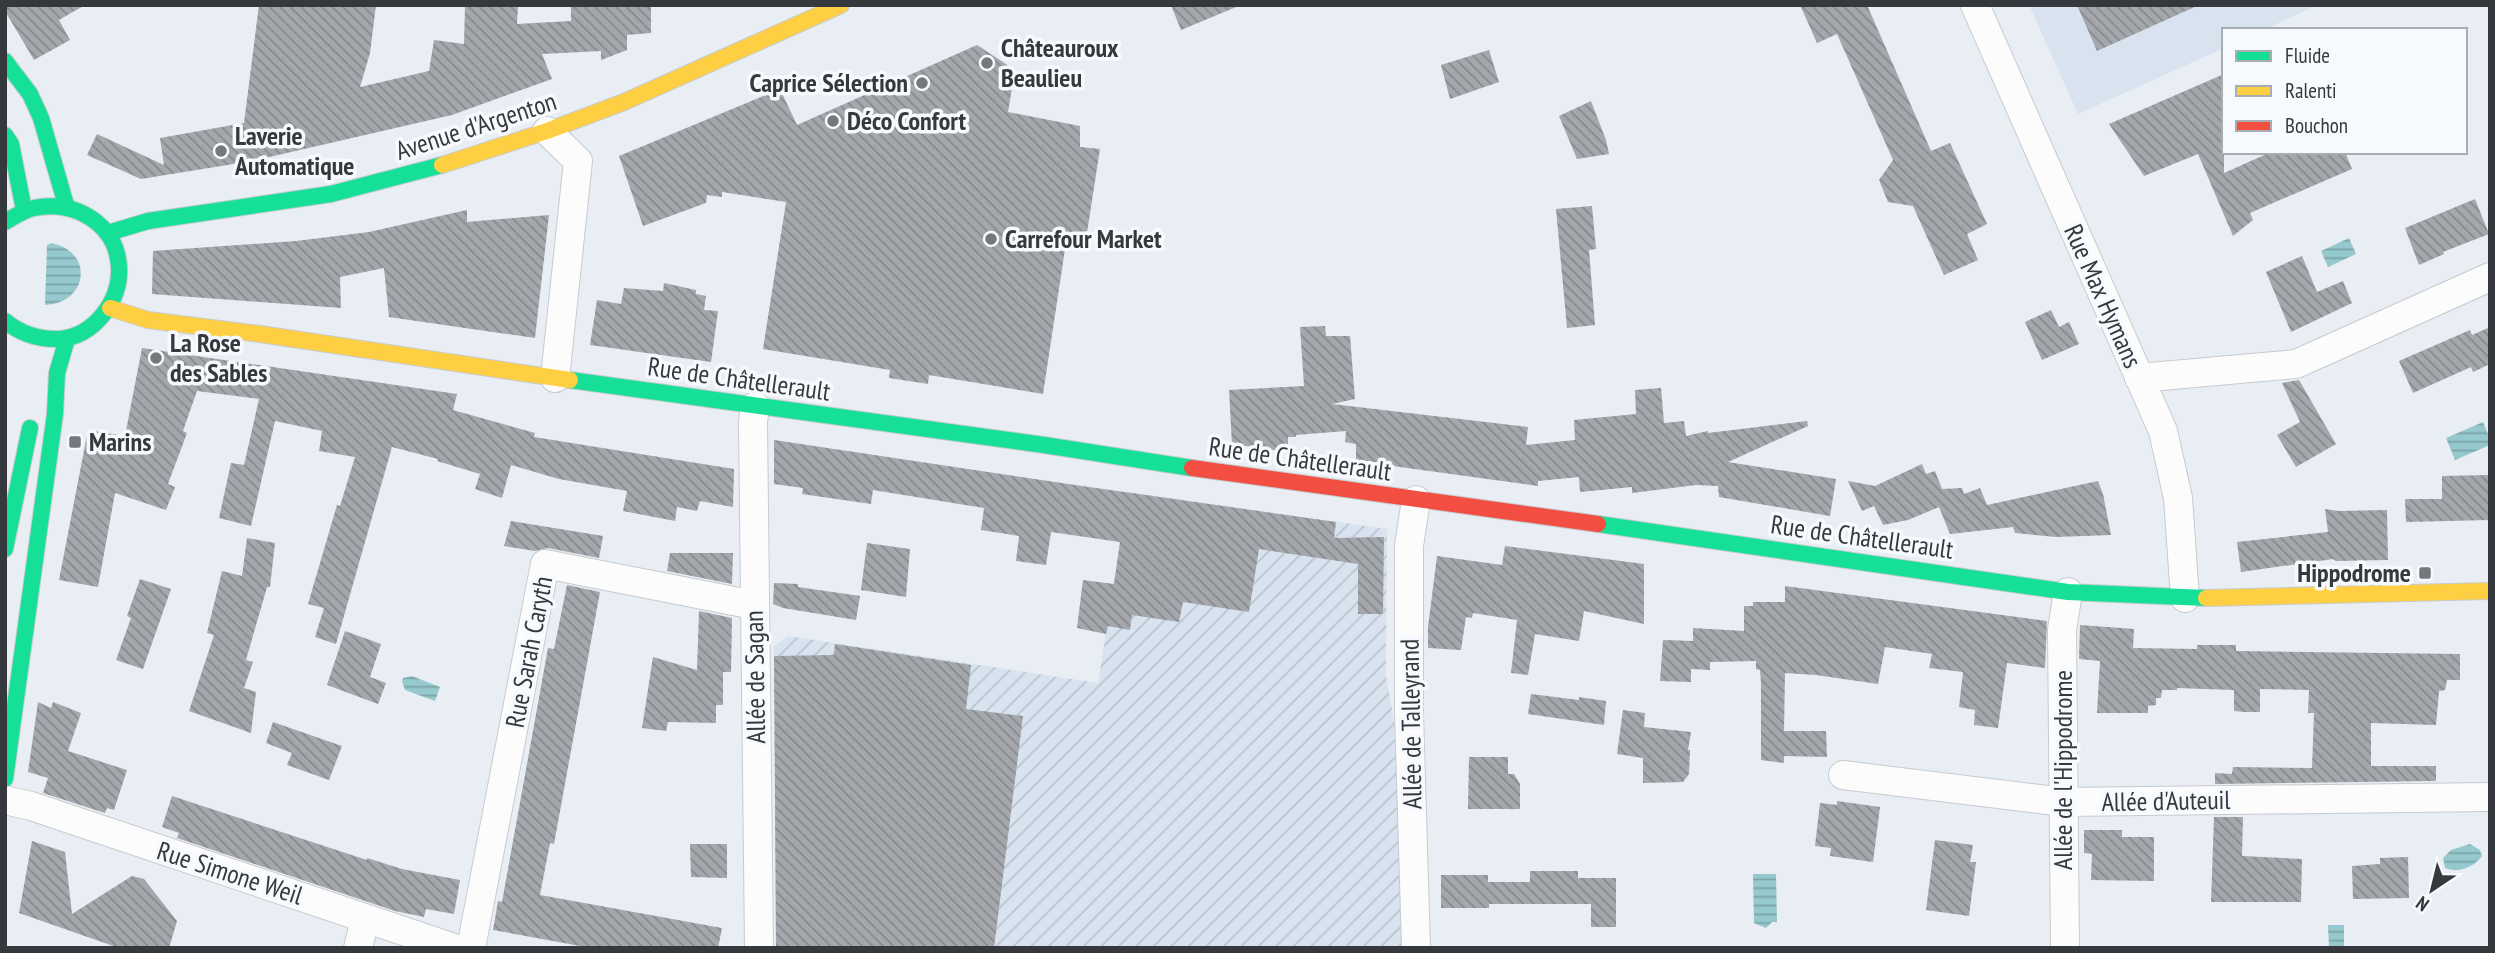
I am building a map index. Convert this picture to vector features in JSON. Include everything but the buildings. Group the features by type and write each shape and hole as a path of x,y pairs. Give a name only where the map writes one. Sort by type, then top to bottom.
{"main road":[{"name":"Avenue d'Argenton","path":"107,233 148,221 331,194 418,172 547,131 624,102 841,5"},
{"path":"5,61 36,105 57,164 57,175 65,205"},
{"path":"5,135 10,145 24,210"},
{"path":"5,222 24,210 44,204 65,205 89,216 107,233 116,251 120,270 117,290 110,308 97,323 67,339 29,342 5,321"},
{"name":"Rue de Châtellerault","path":"110,308 148,320 1044,444 1196,470 2068,592 2185,598 2490,590"},
{"path":"5,779 55,414 57,373 67,339"},
{"path":"5,549 33,414"}],"street":[{"name":"Rue Max Hymans","path":"1975,5 2163,431 2178,498 2185,598"},
{"path":"547,131 578,161 555,378"},
{"path":"2139,379 2296,364 2490,277"},
{"name":"Allée de Sagan","path":"755,406 754,606 759,948"},
{"name":"Allée de Talleyrand","path":"1416,500 1409,546 1409,712 1416,948"},
{"name":"Rue Sarah Caryth","path":"471,948 545,565 754,606"},
{"name":"Allée de l'Hippodrome","path":"2065,948 2062,630 2068,592"},
{"name":"Allée d'Auteuil","path":"1843,775 2063,802 2490,797"},
{"name":"Rue Simone Weil","path":"5,800 32,806 454,948"},
{"path":"358,948 365,919"}],"shaded area":[{"path":"2029,5 2317,5 2268,28 2222,28 2222,49 2078,114"},
{"path":"1128,492 1387,529 1386,676 1401,760 1402,948 776,948 774,646 788,636 1098,683"}],"water":[{"path":"2349,238 2356,254 2328,267 2321,251"},
{"path":"51,243 65,248 74,256 80,266 81,276 78,287 71,296 45,305 47,245"},
{"path":"2483,422 2490,445 2455,460 2446,438"},
{"path":"412,676 440,687 435,701 405,690 403,678"},
{"path":"2470,844 2480,850 2482,856 2478,860 2460,870 2445,868 2443,858 2451,850"},
{"path":"1753,874 1776,874 1777,922 1772,922 1766,928 1754,923"},
{"path":"2328,925 2344,925 2344,948 2329,948"}],"traffic: fast":[{"path":"5,61 30,94 41,118 66,205"},
{"path":"5,135 11,144 24,210"},
{"path":"108,233 148,221 331,194 442,165"},
{"path":"5,222 34,208 64,207 78,211 102,227 116,252 119,267 118,280 110,304 103,315 84,331 60,339 45,338 24,333 5,321"},
{"path":"5,779 55,414 57,373 67,339"},
{"path":"570,380 1192,468"},
{"path":"5,549 30,428"},
{"path":"1598,524 2068,592 2206,598"}],"traffic: slow":[{"path":"442,165 547,131 624,102 841,5"},
{"path":"110,308 148,320 570,380"},
{"path":"2206,598 2490,591"}],"traffic: jam":[{"path":"1192,468 1598,524"}],"place":[{"name":"Châteauroux Beaulieu","path":"987,63"},
{"name":"Caprice Sélection","path":"922,83"},
{"name":"Déco Confort","path":"833,121"},
{"name":"Laverie Automatique","path":"221,151"},
{"name":"Carrefour Market","path":"991,239"},
{"name":"La Rose des Sables","path":"156,358"},
{"name":"Marins","path":"75,442"},
{"name":"Hippodrome","path":"2425,573"}]}
